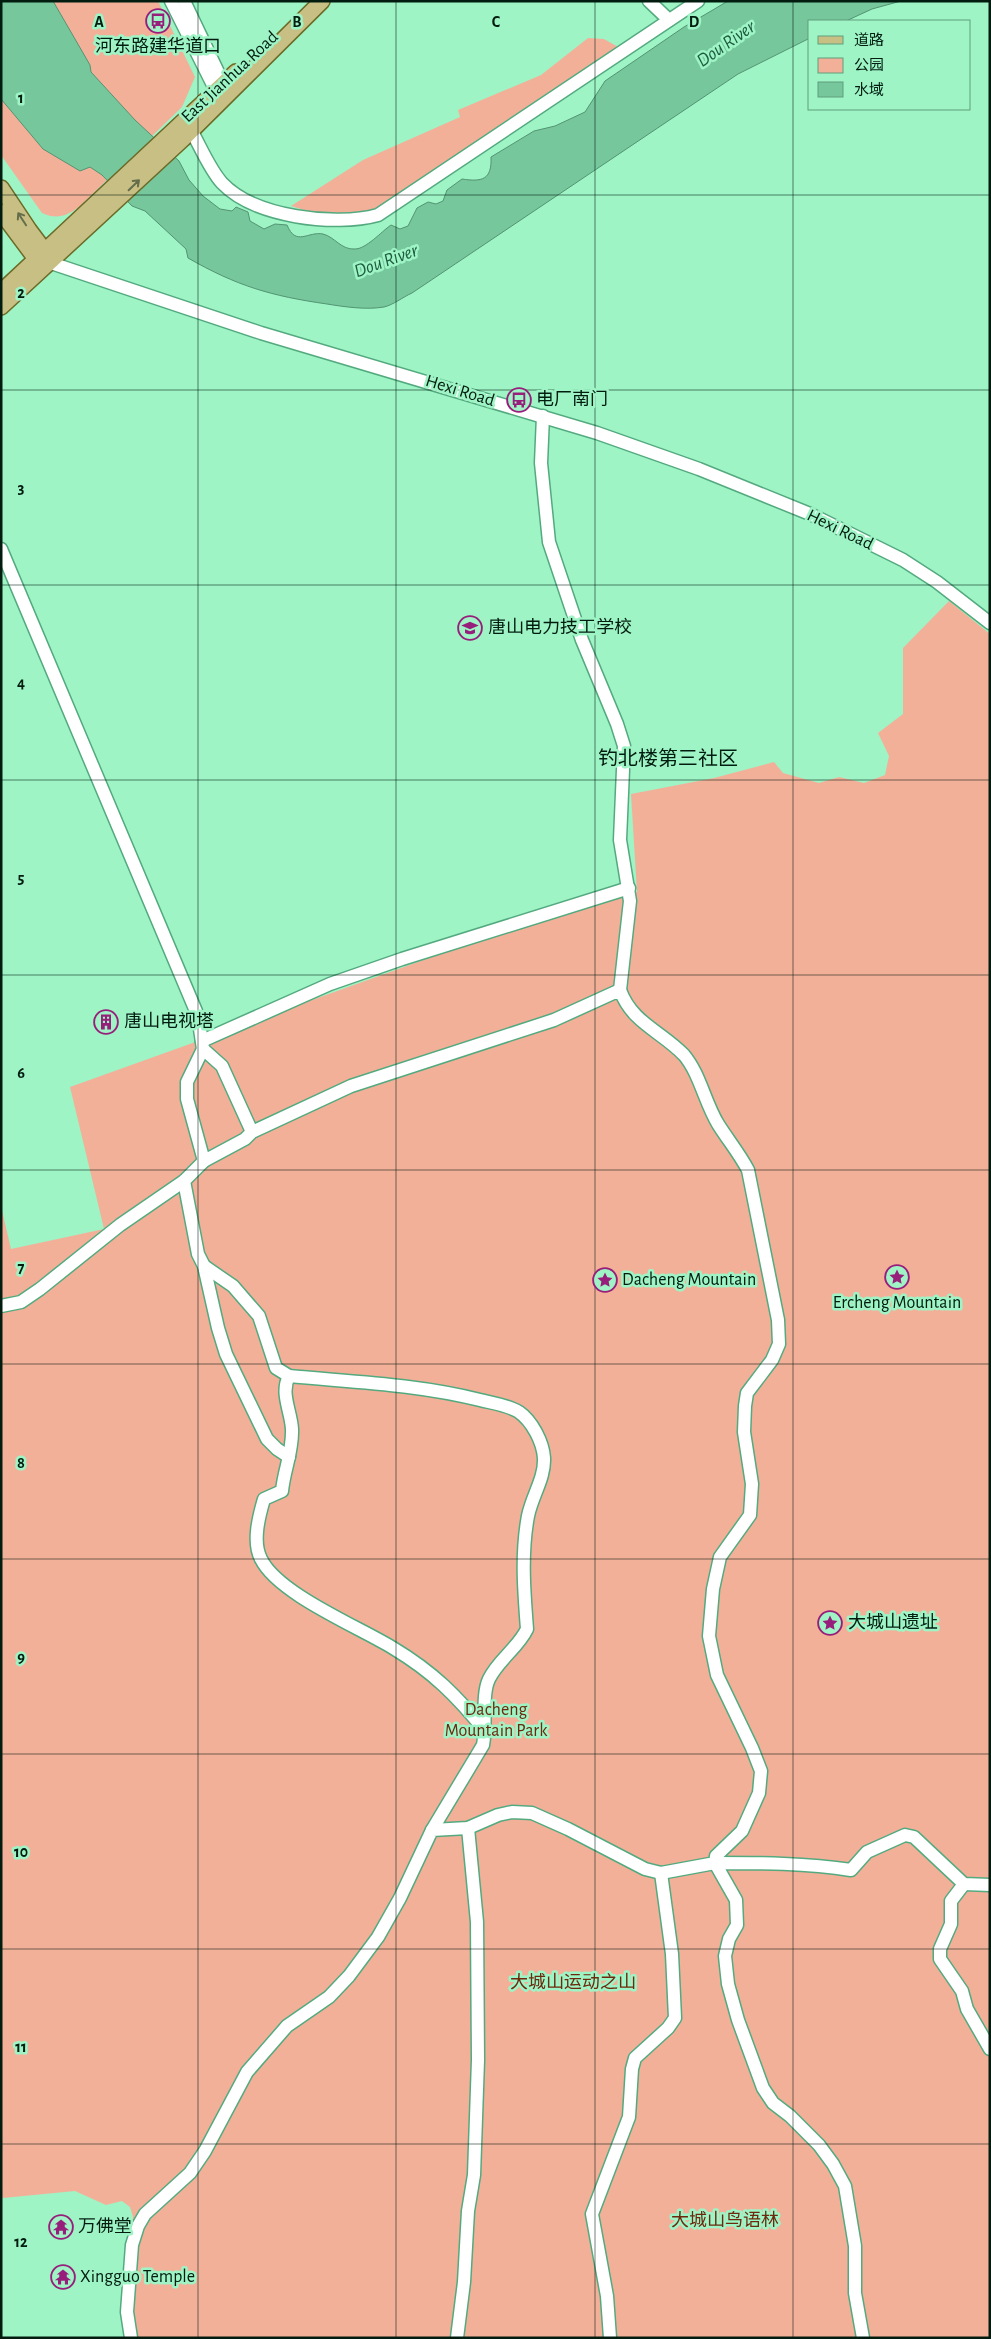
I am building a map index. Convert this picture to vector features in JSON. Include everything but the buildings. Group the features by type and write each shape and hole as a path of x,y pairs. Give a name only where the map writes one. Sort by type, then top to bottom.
{"main road":[{"name":"East Jianhua Road","path":"43,257 93,215 182,134 222,89 309,1"},
{"name":"East Jianhua Road","path":"222,89 322,1"},
{"path":"1,188 29,230 43,257"},
{"path":"1,212 43,257"},
{"path":"1,292 43,257"},
{"path":"1,307 43,257"}],"street":[{"path":"171,1 222,89"},
{"path":"184,1 222,89"},
{"path":"649,1 669,20"},
{"path":"182,134 222,182 241,198 269,209 313,219 360,220 378,216 698,1"},
{"name":"Hexi Road","path":"43,257 261,333 543,416 699,468 810,514 903,560 937,582 990,623"},
{"path":"543,416 541,463 549,542 582,640 617,724 624,746 620,840 630,900 620,990 625,1004 634,1015 685,1057 718,1124 740,1154 748,1170 778,1320 779,1344 772,1360 747,1393 744,1432 752,1484 750,1515 720,1557 709,1636 717,1674 752,1748 760,1771 759,1793 742,1831 716,1856 715,1863 736,1900 737,1925 729,1939 725,1956 728,1984 738,2020 763,2088 773,2103 790,2116 819,2145 833,2164 845,2186 855,2246 855,2293 863,2338"},
{"path":"1,549 198,1016 202,1045 187,1082 187,1099 204,1161"},
{"path":"202,1045 330,984 629,888"},
{"path":"1,1306 21,1302 40,1289 120,1225 184,1181 204,1161 245,1139 252,1132 351,1086 554,1020 620,990"},
{"path":"202,1045 222,1066 252,1132"},
{"path":"184,1181 198,1254 204,1266 226,1354 267,1439 289,1457"},
{"path":"131,2338 127,2312 132,2245 138,2226 145,2214 190,2173 205,2151 247,2072 287,2026 330,1997 349,1976 378,1937 400,1898 432,1830 482,1745 486,1732 487,1685 490,1676 523,1638 527,1629 523,1551 528,1514 542,1475 544,1460 543,1450 530,1422 519,1412 503,1406 456,1394 402,1386 289,1376 276,1368 259,1316 233,1286 204,1266"},
{"path":"289,1376 284,1385 292,1427 289,1457 282,1491 264,1499 260,1513 258,1552 261,1560 284,1586 394,1648 440,1680 459,1699 486,1732"},
{"path":"432,1830 468,1828 498,1815 512,1812 532,1813 568,1829 645,1869 661,1873 715,1863 826,1866 851,1870 867,1852 905,1835 914,1837 964,1884 990,1885"},
{"path":"456,2338 464,2282 468,2211 474,2175 478,2060 478,1922 468,1828"},
{"path":"610,2338 607,2296 592,2214 629,2118 632,2069 635,2058 668,2028 675,2018 672,1954 661,1873"},
{"path":"964,1884 951,1900 952,1924 940,1949 940,1959 962,1991 967,2009 990,2048"}],"green space":[{"path":"1,1 158,1 195,77 182,107 80,206 62,216 42,213 1,155"},
{"path":"588,38 604,39 620,48 384,205 359,216 311,212 291,206 363,160 460,117 458,110 541,75"},
{"name":"Dacheng Mountain Park","path":"949,601 990,634 990,2338 125,2338 122,2313 127,2240 133,2217 130,2207 122,2201 106,2205 75,2191 3,2198 1,2194 1,1206 11,1249 104,1229 70,1087 440,954 637,892 631,794 714,778 774,762 783,773 819,783 839,777 864,783 885,775 889,756 878,733 903,714 903,648"}],"water":[{"name":"Dou River","path":"1,1 53,1 90,65 91,72 135,120 179,161 189,180 203,196 220,209 232,211 236,207 248,212 250,221 264,229 275,224 287,225 291,232 298,237 323,234 346,248 355,249 369,243 391,225 400,229 408,226 417,208 428,202 436,204 443,201 447,190 462,179 475,180 484,178 490,171 491,157 534,131 555,126 585,112 605,81 684,27 728,1 901,1 872,9 848,20 808,20 808,39 738,74 412,293 384,307 356,308 307,301 255,289 206,268 188,258 186,249 145,211 132,206 102,175 90,167 80,171 43,149 1,99"}],"place":[{"name":"河东路建华道口","path":"158,21"},
{"name":"电厂南门","path":"519,400"},
{"name":"唐山电力技工学校","path":"470,628"},
{"name":"唐山电视塔","path":"106,1022"},
{"name":"Ercheng Mountain","path":"897,1277"},
{"name":"Dacheng Mountain","path":"605,1280"},
{"name":"大城山遗址","path":"830,1623"},
{"name":"万佛堂","path":"61,2227"},
{"name":"Xingguo Temple","path":"63,2277"}],"district":[{"name":"钓北楼第三社区","path":"668,759"}],"park label":[{"name":"大城山运动之山","path":"573,1983"},
{"name":"大城山鸟语林","path":"725,2221"}]}
